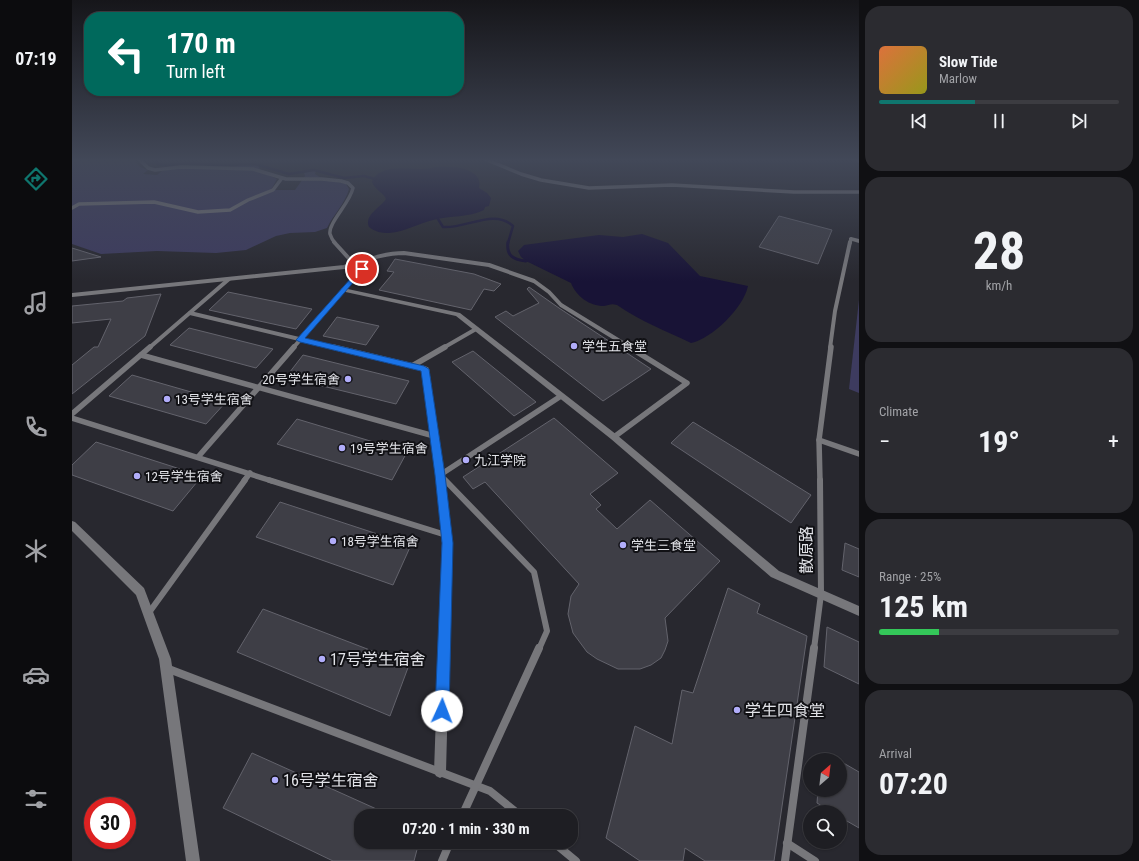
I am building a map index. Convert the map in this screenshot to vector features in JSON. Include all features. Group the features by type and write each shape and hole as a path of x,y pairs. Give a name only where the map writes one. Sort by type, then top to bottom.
{"street":[{"path":"851,239 859,241"},
{"path":"343,290 458,314 614,437 775,574 859,611"},
{"path":"424,369 440,475 446,535 440,772"},
{"path":"72,525 140,592 165,660 193,861"}],"lane":[{"path":"72,208 79,204 154,202 198,212 230,210 248,200"},
{"path":"350,200 335,219 330,234 336,246 354,264"},
{"name":"散原路","path":"785,861 821,594 819,440 835,312 851,239"},
{"path":"72,295 344,267 371,258 393,253 404,253 479,263 534,282 549,292 561,306 687,383 614,437"},
{"path":"198,457 371,258"},
{"path":"72,414 230,279"},
{"path":"190,313 424,369"},
{"path":"412,366 476,329"},
{"path":"140,355 434,436"},
{"path":"465,809 547,631 534,572 440,475 561,396"},
{"path":"72,418 446,535"},
{"path":"819,440 859,454"},
{"path":"148,614 250,473"},
{"path":"166,668 490,791 512,809"},
{"path":"787,843 815,861"},
{"path":"442,861 447,849"},
{"path":"561,849 576,861"}],"shaded area":[{"path":"72,200 345,200 327,228 315,232 290,233 276,236 246,250 216,253 157,251 101,254 72,244"},
{"path":"385,200 490,200 489,206 485,207 484,210 478,213 446,217 389,233 374,230 369,227 368,223 373,212"},
{"path":"642,234 668,243 700,276 748,286 734,312 717,329 691,343 644,321 617,305 612,304 598,306 588,302 576,292 571,283 526,261 521,257 518,251 524,245 599,235 623,237"},
{"path":"859,300 859,393 849,389"}],"building":[{"path":"779,216 832,230 818,264 759,247"},
{"path":"72,248 101,257 72,261"},
{"path":"395,259 474,274 501,284 494,291 484,289 471,310 379,290 394,272 387,271"},
{"name":"学生五食堂","path":"529,287 651,369 603,401 495,317 506,311 513,316 539,303 527,289"},
{"path":"228,292 312,309 296,329 209,310"},
{"path":"161,294 145,336 72,394 72,365 94,347 98,347 111,319 72,323 72,306 123,301 127,298"},
{"path":"337,317 379,326 366,345 323,336"},
{"path":"189,328 273,349 256,368 170,345"},
{"path":"473,351 536,402 514,416 452,362"},
{"name":"20号学生宿舍","path":"303,355 409,381 396,404 286,377"},
{"name":"13号学生宿舍","path":"132,375 226,402 206,424 109,396"},
{"name":"学生三食堂","path":"554,418 618,473 590,494 601,505 596,509 617,529 650,500 720,561 665,618 668,641 661,658 651,665 640,669 618,669 597,659 587,652 573,633 568,614 571,596 579,584 485,482 473,489 463,477"},
{"name":"19号学生宿舍","path":"297,419 407,452 392,480 277,444"},
{"path":"693,422 811,495 791,523 671,443"},
{"name":"12号学生宿舍","path":"96,442 202,476 173,511 72,475 72,465"},
{"name":"18号学生宿舍","path":"280,502 411,545 393,585 256,537"},
{"path":"845,543 859,549 859,577 842,570"},
{"name":"学生四食堂","path":"728,588 760,604 757,613 807,636 774,861 705,861 685,848 683,861 640,861 606,838 635,726 672,744 682,690 693,693"},
{"name":"17号学生宿舍","path":"263,609 409,665 390,716 237,652"},
{"path":"827,627 859,642 859,684 824,667"},
{"name":"16号学生宿舍","path":"252,753 376,809 354,809 354,849 417,849 414,861 333,861 223,808"},
{"path":"847,765 859,772 859,828 847,821 847,805 820,805 817,803 817,797 847,797"}],"waterway":[{"path":"438,219 443,227 452,227 489,219 505,221 513,226 508,243"},
{"path":"508,243 508,251 510,254 518,260 526,261"}],"place":[{"name":"学生五食堂","path":"574,346"},
{"name":"20号学生宿舍","path":"348,379"},
{"name":"13号学生宿舍","path":"167,399"},
{"name":"19号学生宿舍","path":"342,448"},
{"name":"九江学院","path":"466,460"},
{"name":"12号学生宿舍","path":"137,476"},
{"name":"18号学生宿舍","path":"333,541"},
{"name":"学生三食堂","path":"623,545"},
{"name":"17号学生宿舍","path":"322,659"},
{"name":"学生四食堂","path":"737,710"},
{"name":"16号学生宿舍","path":"275,780"}],"route":[{"path":"362,269 300,340 424,369 440,475 447,543 442,711"}]}
